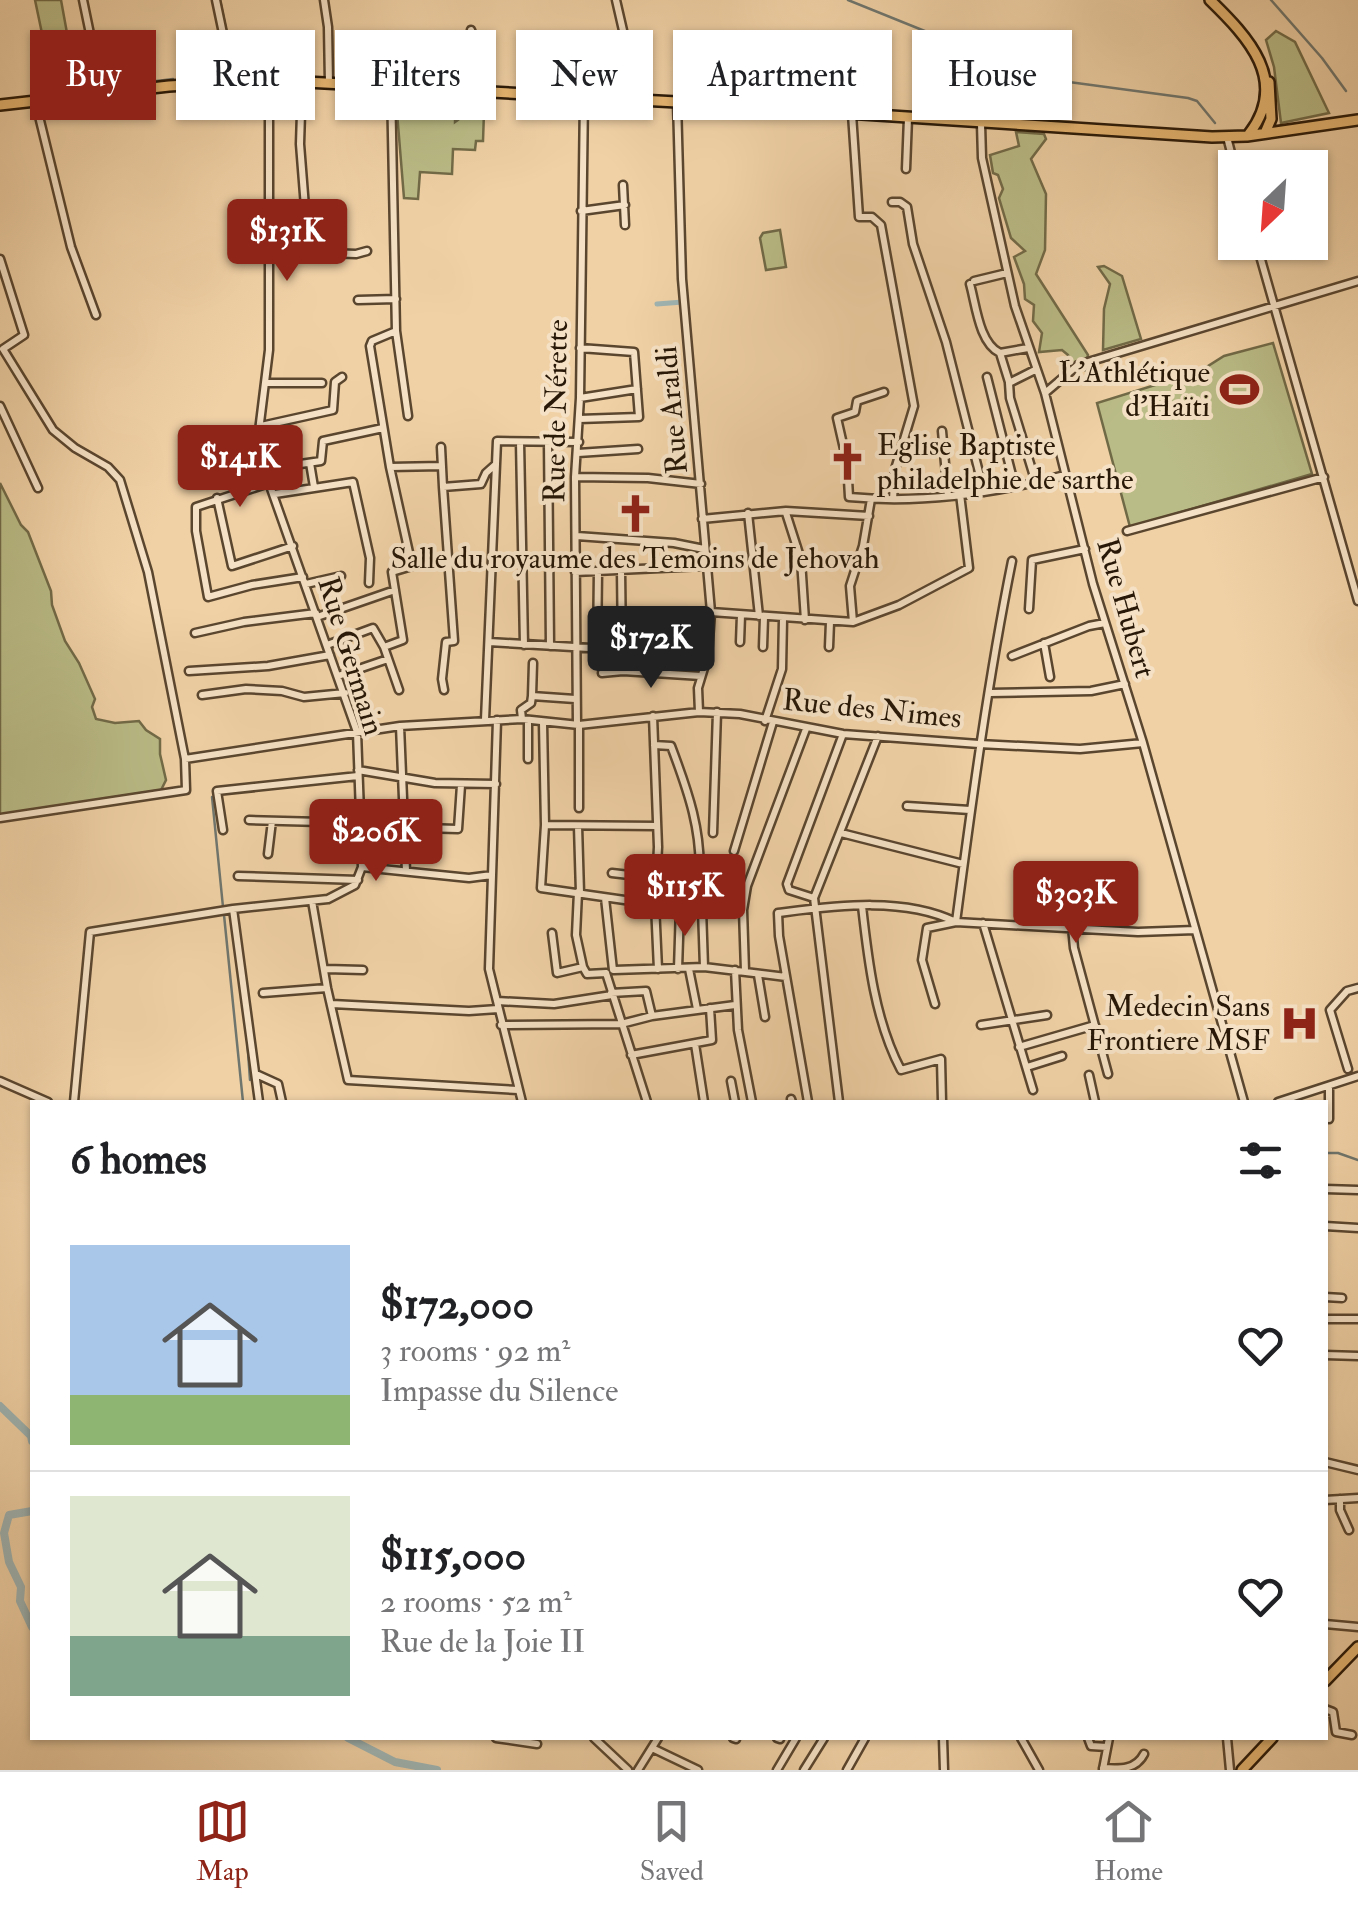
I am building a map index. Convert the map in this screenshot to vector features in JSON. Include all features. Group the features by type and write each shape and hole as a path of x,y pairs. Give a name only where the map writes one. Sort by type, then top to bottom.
{"main road":[{"path":"1214,0 1244,26 1264,56 1271,119 1265,132"},
{"path":"1214,0 1250,42 1262,66 1261,113 1248,136"},
{"path":"315,82 335,83"},
{"path":"0,105 30,101"},
{"path":"892,117 1212,137 1248,136 1358,120"},
{"path":"1328,1678 1358,1647"},
{"path":"1242,1770 1270,1740"}],"street":[{"path":"83,0 89,30"},
{"path":"216,0 222,30"},
{"path":"324,0 329,83"},
{"path":"616,0 623,30"},
{"path":"906,169 908,118"},
{"path":"40,120 71,247 96,315"},
{"name":"Rue Germain","path":"269,120 266,383 258,439 269,483 357,732 362,867 359,880"},
{"path":"301,120 306,220"},
{"path":"393,120 396,331 408,416"},
{"name":"Rue de Nérette","path":"579,808 574,477 579,442 583,120"},
{"name":"Rue Araldi","path":"678,120 682,279 710,612 699,712"},
{"path":"852,120 860,217 872,217 881,225 914,406 894,469 893,499"},
{"name":"Rue Hubert","path":"982,124 982,158 1007,273 1035,370 1046,394 1084,549 1144,744 1243,1100"},
{"path":"1226,137 1230,150"},
{"path":"624,184 625,224"},
{"path":"892,202 907,206 913,244 946,342 984,492"},
{"path":"581,211 625,205"},
{"path":"268,251 366,251"},
{"path":"0,259 24,334 3,353 52,430 108,467 120,480 148,572 185,760 186,790 0,818"},
{"path":"1261,260 1358,600"},
{"path":"1007,273 972,283 986,340 990,349 1000,353 1028,348"},
{"path":"1046,394 1078,365 1358,281"},
{"path":"358,300 396,298"},
{"path":"384,647 402,640 392,572 412,566 390,467 370,346 372,341 396,331"},
{"path":"579,419 639,418 634,352 580,348"},
{"path":"1000,353 1036,484"},
{"path":"1009,382 1035,370"},
{"path":"260,426 334,410 335,382 342,377"},
{"path":"987,377 1015,487"},
{"path":"266,383 322,384"},
{"path":"580,398 637,389"},
{"path":"884,392 857,401 855,412 837,418 847,462 849,497 871,500 948,496 1066,476"},
{"path":"0,406 38,488"},
{"path":"266,469 320,461 323,441 383,428"},
{"path":"942,431 948,496"},
{"path":"485,720 497,441 579,442"},
{"path":"520,442 524,645"},
{"path":"548,442 550,646"},
{"path":"441,447 454,641 446,642 444,690"},
{"path":"578,453 638,449"},
{"path":"215,469 261,454"},
{"path":"310,463 314,487"},
{"path":"481,484 496,464"},
{"path":"390,467 442,466"},
{"path":"574,477 648,478 700,484"},
{"path":"1127,531 1324,477"},
{"path":"444,487 496,480"},
{"path":"275,494 353,482 370,558 369,582"},
{"path":"269,483 196,507 196,531 208,597 252,585 341,576"},
{"path":"710,612 854,622 899,605 969,568 960,494"},
{"path":"217,498 232,566 293,546"},
{"path":"854,622 850,586 863,546 871,500"},
{"path":"702,519 786,512 869,516"},
{"path":"786,512 800,560 805,620"},
{"path":"748,513 763,647"},
{"path":"577,536 704,548"},
{"path":"1030,609 1032,560 1084,549"},
{"path":"956,922 994,646 1012,561"},
{"path":"574,572 687,568 706,562"},
{"path":"621,570 622,649"},
{"path":"598,572 598,649"},
{"path":"196,633 244,622 316,615 395,590"},
{"path":"740,642 741,615"},
{"path":"734,851 782,668 783,619"},
{"path":"829,647 830,622"},
{"path":"1012,656 1105,622"},
{"path":"327,645 373,628 399,690"},
{"path":"489,642 708,655"},
{"path":"1044,644 1050,676"},
{"path":"189,671 268,666 330,655"},
{"path":"338,676 388,658"},
{"path":"528,759 521,710 531,703 532,664"},
{"path":"602,673 700,676"},
{"path":"990,693 1092,691 1125,684"},
{"path":"202,695 246,689 304,697 345,693"},
{"path":"532,696 575,699"},
{"name":"Rue des Nimes","path":"185,760 400,726 485,720 578,725 699,712 843,734 979,744 1080,749 1144,744"},
{"path":"712,833 716,712"},
{"path":"653,716 658,969"},
{"path":"497,720 489,969 522,1100"},
{"path":"543,722 545,825 541,888 680,908 743,910"},
{"path":"400,726 406,871"},
{"path":"745,971 743,910 749,879 806,729"},
{"path":"814,898 790,890 787,884 843,734"},
{"path":"840,1100 814,898 878,736"},
{"path":"654,746 671,746 692,805 698,826 700,893"},
{"path":"223,830 217,788 358,773 461,785 496,784"},
{"path":"423,828 458,829 461,785"},
{"path":"907,806 970,810"},
{"path":"249,820 360,824"},
{"path":"268,854 272,821"},
{"path":"545,825 657,826"},
{"path":"578,826 576,936 587,974 704,967 786,977"},
{"path":"841,832 964,864"},
{"path":"362,867 469,878 492,875"},
{"path":"612,874 656,882 699,881"},
{"path":"238,876 359,880"},
{"path":"74,1100 90,932 312,901 343,892 359,880"},
{"path":"605,898 612,994 646,1100"},
{"path":"312,901 326,969 326,988 348,1080 519,1090"},
{"path":"808,1100 777,915 814,908 862,906 938,913 956,922"},
{"path":"862,906 878,1008 896,1061 901,1070 940,1059 942,1100"},
{"path":"678,970 680,908"},
{"path":"702,909 704,967"},
{"path":"231,910 260,1100"},
{"path":"936,1004 922,960 928,928 956,922 1138,932 1195,930"},
{"path":"983,923 1033,1090"},
{"path":"1072,927 1074,948 1108,1074"},
{"path":"552,933 557,973 583,967"},
{"path":"689,968 697,1009"},
{"path":"326,969 363,970"},
{"path":"735,970 735,1005 752,1100"},
{"path":"758,975 764,1017"},
{"path":"263,992 326,988"},
{"path":"1348,1069 1330,1008 1358,988"},
{"path":"332,1004 457,1011 497,1005 554,1004 646,991 652,1016"},
{"path":"501,1025 620,1024 735,1005"},
{"path":"631,1055 714,1039 710,1008"},
{"path":"981,1025 1047,1014"},
{"path":"1019,1047 1095,1024"},
{"path":"695,1044 704,1100"},
{"path":"1027,1067 1062,1056"},
{"path":"255,1074 278,1084 282,1100"},
{"path":"1089,1075 1095,1100"},
{"path":"1284,1100 1358,1076"},
{"path":"0,1081 43,1100"},
{"path":"732,1082 735,1100"},
{"path":"1329,1086 1329,1119"},
{"path":"1328,1189 1358,1190"},
{"path":"1328,1226 1358,1228"},
{"path":"1328,1298 1342,1298"},
{"path":"1328,1319 1358,1319"},
{"path":"1328,1355 1358,1356"},
{"path":"1328,1463 1358,1470"},
{"path":"1328,1500 1358,1498"},
{"path":"1340,1499 1340,1510 1349,1530"},
{"path":"1328,1624 1358,1627"},
{"path":"1328,1711 1333,1712 1336,1732 1352,1735"},
{"path":"510,1740 537,1744 535,1740"},
{"path":"596,1740 628,1770"},
{"path":"638,1770 657,1740"},
{"path":"778,1770 795,1740"},
{"path":"804,1770 823,1740"},
{"path":"847,1770 864,1740"},
{"path":"943,1740 944,1770"},
{"path":"1021,1740 1038,1770"},
{"path":"1089,1740 1091,1746 1107,1748"},
{"path":"1109,1740 1103,1769 1136,1765 1144,1754"},
{"path":"1227,1740 1230,1770"},
{"path":"652,1748 692,1769"}],"green space":[{"path":"35,0 61,0 66,30 41,30"},
{"path":"1276,31 1295,42 1329,113 1281,123 1274,67 1266,40"},
{"path":"398,120 484,120 483,141 476,141 475,150 453,149 452,174 420,172 418,199 404,198"},
{"path":"1016,132 1044,134 1046,139 1031,159 1046,194 1045,250 1036,274 1088,355 1086,362 1090,367 1086,371 1069,361 1062,350 1039,352 1042,333 1033,321 1034,305 1025,299 1014,257 1025,251 1011,238 999,198 1003,189 998,175 993,173 990,155 1019,146"},
{"path":"780,230 786,267 766,270 760,238 763,233"},
{"path":"1104,266 1122,276 1141,339 1103,350 1104,309 1110,284 1098,267"},
{"path":"1273,343 1312,474 1130,527 1097,403 1200,371 1224,356"},
{"path":"0,483 28,532 65,641 95,699 92,707 96,719 115,723 139,721 160,739 166,780 161,790 0,815"}],"waterway":[{"path":"220,0 226,30"},
{"path":"848,0 947,40 1069,82 1197,101 1215,123"},
{"path":"1271,0 1346,91"},
{"path":"156,81 173,79"},
{"path":"676,187 677,204"},
{"path":"657,304 683,302"},
{"path":"212,797 223,907"},
{"path":"224,915 243,1100"},
{"path":"247,1038 250,1080"},
{"path":"1328,1153 1358,1160"},
{"path":"0,1406 30,1435"},
{"path":"30,1511 9,1515 4,1533 9,1562 21,1587 20,1601 30,1623"},
{"path":"352,1740 395,1762 437,1770"}],"place":[{"name":"L'Athlétique d'Haïti","path":"1240,389"},
{"name":"Eglise Baptiste philadelphie de sarthe","path":"847,462"},
{"name":"Salle du royaume des Temoins de Jehovah","path":"635,514"},
{"name":"Medecin Sans Frontiere MSF","path":"1300,1023"}]}
